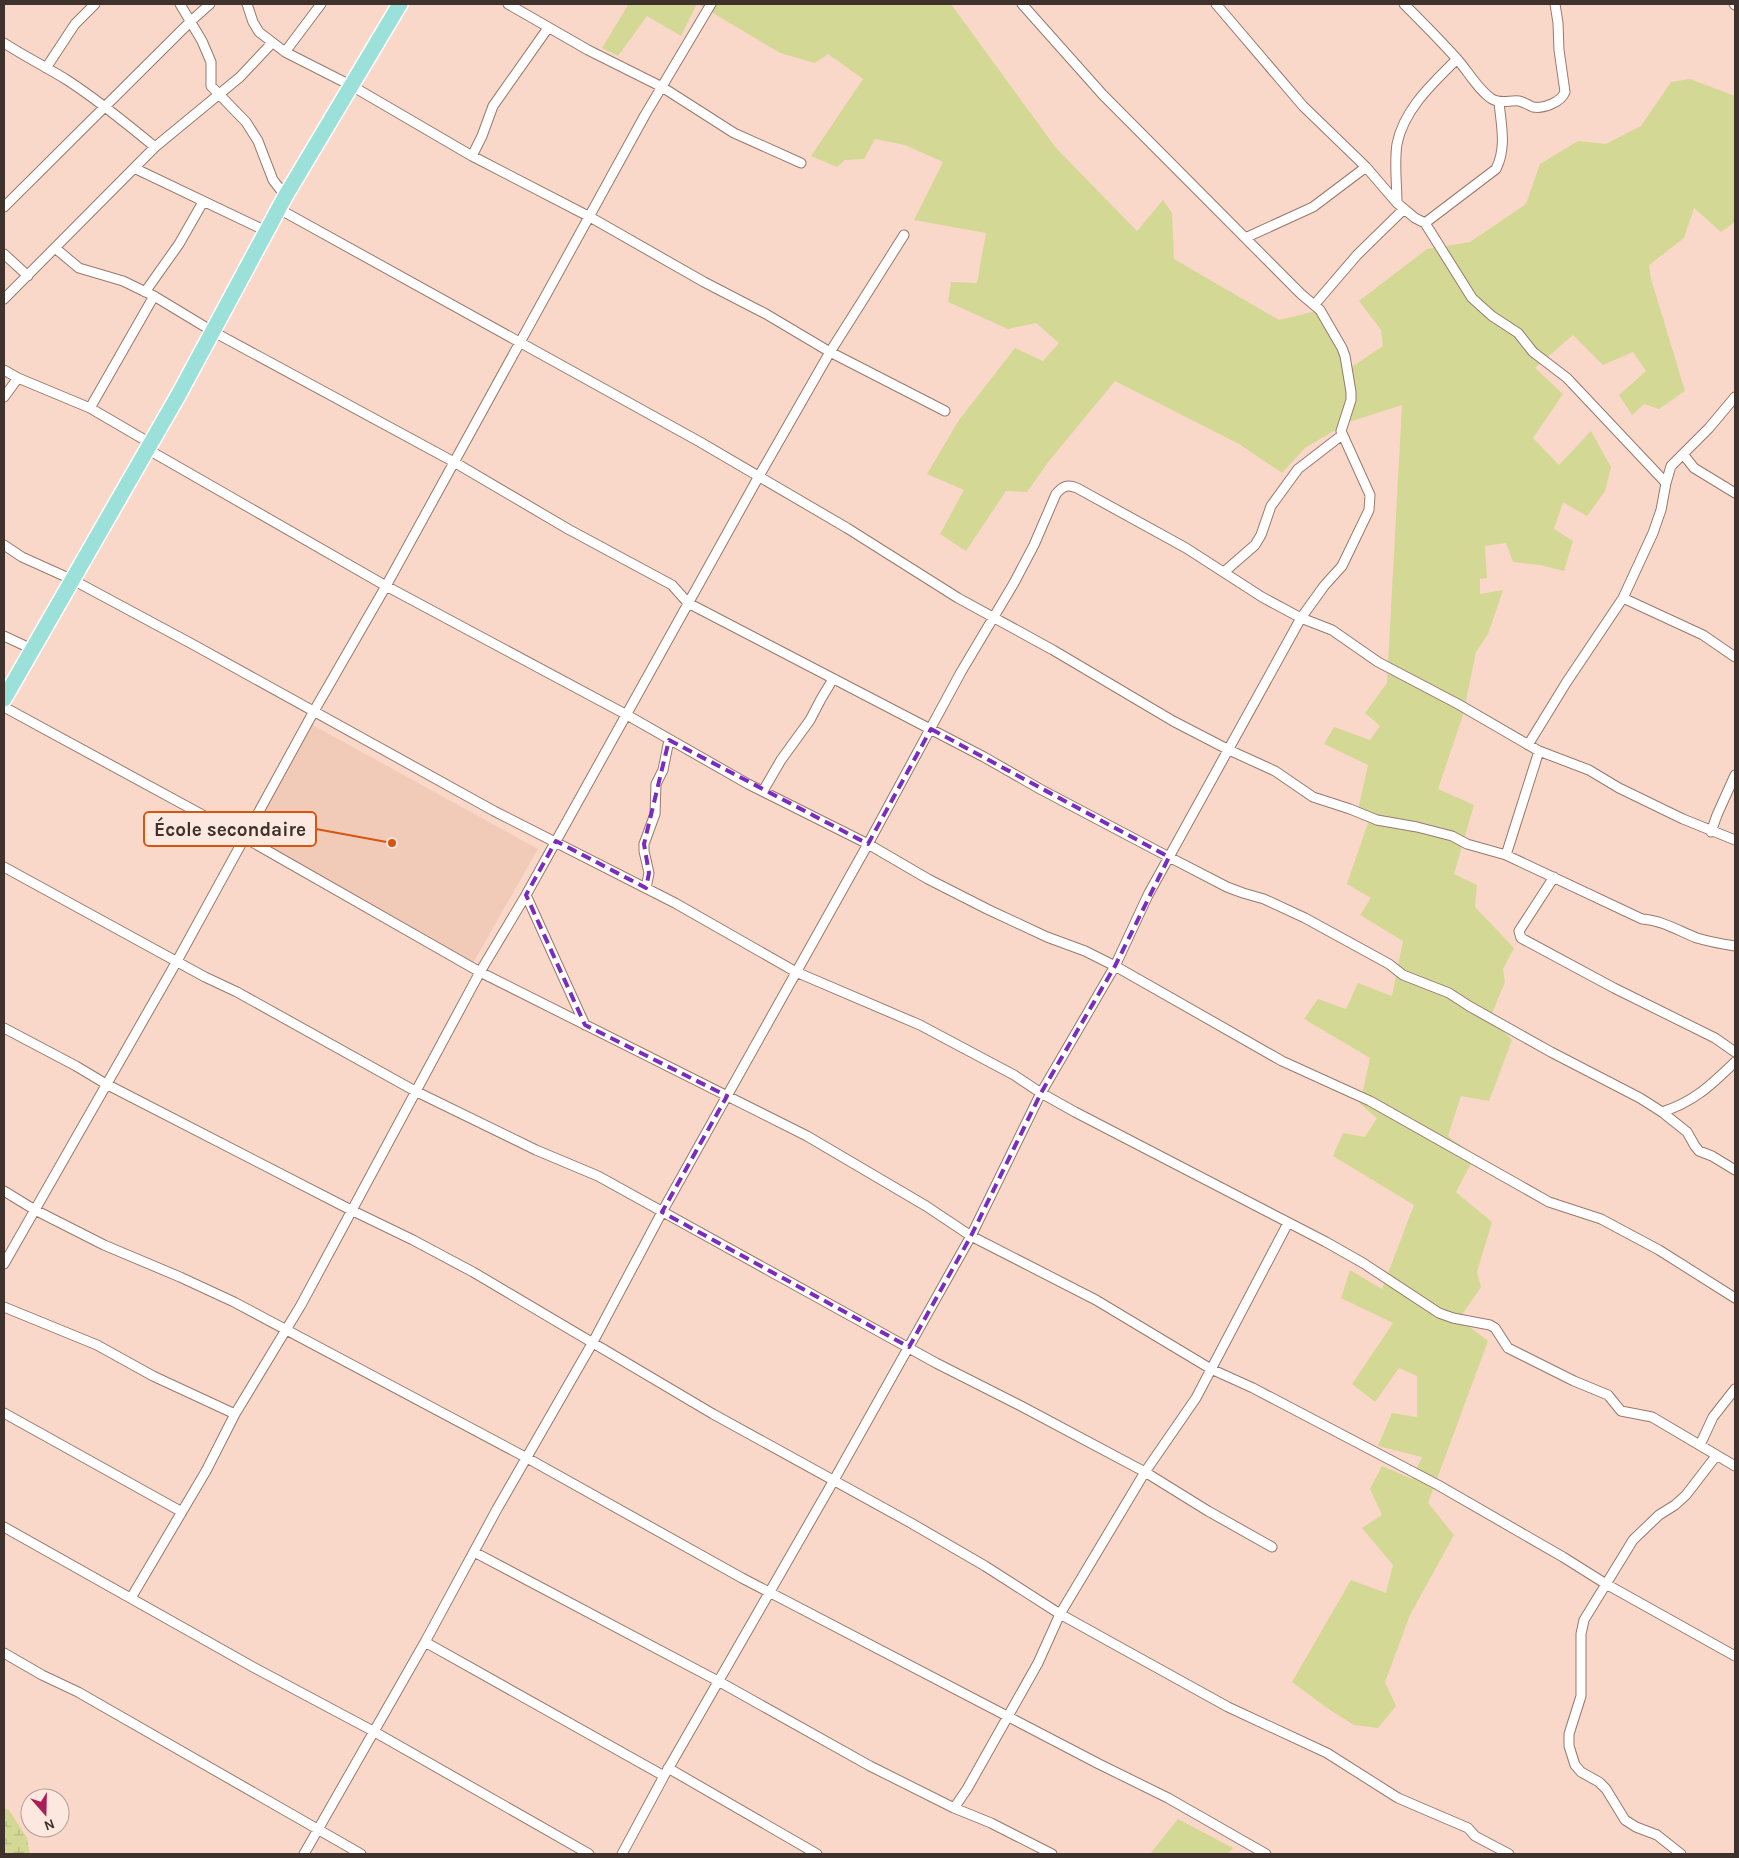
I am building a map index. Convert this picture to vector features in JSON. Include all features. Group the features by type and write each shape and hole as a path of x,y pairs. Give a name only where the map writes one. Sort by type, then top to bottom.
{"main road":[{"path":"4,699 34,650 149,446 286,194 400,4"}],"street":[{"path":"46,68 74,24 95,4"},
{"path":"180,4 202,41 211,62 210,83 212,90 246,122 258,141 273,180 280,190 286,194"},
{"path":"4,207 210,4"},
{"path":"247,4 253,22 259,32 285,52 352,86 472,156 590,217 704,282 766,314 830,352 945,411"},
{"path":"285,52 321,4"},
{"path":"508,4 588,50 662,87 734,133 801,163"},
{"path":"4,1264 177,961 314,711 386,586 662,87 711,4"},
{"path":"622,1854 666,1772 834,1480 971,1236 1041,1093 1115,966 1148,895 1301,618 1324,586 1342,566 1369,510 1370,495 1341,431 1352,392 1345,356 1320,310 1301,294 1103,95 1022,4"},
{"path":"1216,4 1303,106 1366,167 1400,206 1424,223 1472,298 1492,316 1518,334 1533,352 1567,378 1666,483"},
{"path":"1404,4 1458,59 1486,94 1499,102 1518,101 1537,107 1554,103 1563,97 1565,92 1555,4"},
{"path":"472,156 493,106 548,28"},
{"path":"4,43 105,106 155,148"},
{"path":"4,299 134,168 240,77 272,43"},
{"path":"1315,304 1400,206 1396,160 1402,130 1426,89 1458,59"},
{"path":"1424,223 1496,169 1500,160 1503,139 1499,102"},
{"path":"1245,238 1313,207 1366,167"},
{"path":"134,168 266,231"},
{"path":"145,292 179,244 203,202"},
{"path":"279,209 759,476 847,528 918,574 994,616 1173,721 1228,750 1275,771 1313,798 1350,809 1377,820 1452,836 1467,844 1506,854 1642,919 1660,922 1705,940 1735,946"},
{"path":"131,1598 206,1471 235,1414 320,1273 351,1210 480,972 526,895 759,476 830,352 904,235"},
{"path":"55,248 79,268 123,281 154,296 212,332 454,462 568,529 672,584 688,603 1169,857 1227,886 1264,899 1305,918 1388,964 1402,975 1449,993 1551,1052 1640,1098 1662,1112 1687,1132 1699,1150 1735,1170"},
{"path":"4,254 28,276"},
{"path":"90,408 154,296"},
{"path":"4,370 18,378 90,408 149,446 386,586 627,715 763,791 868,844 928,879 1010,921 1115,966 1282,1061 1370,1101 1541,1198 1578,1213 1601,1219 1734,1294"},
{"path":"4,397 18,378"},
{"path":"1528,745 1622,598 1661,510 1671,466 1735,397"},
{"path":"1224,572 1255,544 1271,506 1298,469 1324,451 1342,435"},
{"path":"1683,454 1694,468 1735,493"},
{"path":"304,1854 348,1780 373,1731 593,1342 662,1212 1014,583 1056,494 1062,487 1069,485 1077,488 1165,536 1262,597 1301,618 1332,630 1378,662 1458,704 1539,751 1589,770 1619,788 1711,832 1735,840"},
{"path":"4,545 31,561 73,580 494,811 646,888 796,972 920,1025 1014,1075 1041,1093 1326,1242 1363,1263 1439,1313 1453,1318 1490,1325 1495,1328 1508,1348 1574,1381 1608,1395 1621,1411 1652,1417 1735,1466"},
{"path":"1622,598 1703,635 1735,657"},
{"path":"4,636 34,650"},
{"path":"763,791 781,760 810,720 833,679"},
{"path":"4,707 245,838 480,972 808,1136 926,1206 971,1236 1096,1300 1212,1369 1253,1388 1342,1436 1415,1472 1563,1557 1606,1584 1735,1656"},
{"path":"646,888 649,873 644,844 655,814 656,784 662,770 669,740"},
{"path":"1506,854 1539,751"},
{"path":"1711,832 1735,775"},
{"path":"4,867 415,1091 536,1150 598,1176 956,1374 1022,1406 1145,1472 1208,1511 1272,1546"},
{"path":"1554,877 1519,931 1521,938 1614,988 1708,1034 1735,1052"},
{"path":"526,895 585,1025"},
{"path":"4,1028 106,1084 473,1272 713,1414 985,1566 1060,1614 1228,1707 1327,1753 1398,1798 1468,1828 1475,1836 1509,1854"},
{"path":"1662,1112 1680,1106 1708,1088 1735,1062"},
{"path":"1678,1126 1680,1106"},
{"path":"4,1191 35,1210 104,1245 234,1302 527,1458 769,1592 1168,1798 1266,1854"},
{"path":"954,1808 967,1789 1038,1663 1060,1614 1145,1472 1196,1398 1288,1223"},
{"path":"4,1307 97,1345 153,1376 235,1414"},
{"path":"1700,1445 1713,1417 1735,1389"},
{"path":"4,1413 182,1512"},
{"path":"1681,1854 1657,1835 1636,1828 1625,1820 1606,1789 1599,1782 1581,1772 1575,1765 1569,1746 1569,1734 1581,1696 1584,1620 1633,1540 1654,1520 1686,1495 1716,1456"},
{"path":"4,1527 253,1667 373,1731 589,1854"},
{"path":"474,1552 718,1681 812,1735 954,1808 991,1823 1052,1854"},
{"path":"425,1642 817,1854"},
{"path":"4,1653 42,1675 78,1692 361,1854"}],"highlighted area":[{"path":"931,729 1169,857 1115,966 1041,1093 971,1236 909,1347 662,1212 727,1096 585,1025 526,895 556,841 646,888 649,873 644,844 669,740 868,844"}],"shaded area":[{"path":"309,723 538,849 473,963 246,838"}],"green space":[{"path":"625,4 697,4 681,36 647,16 618,56 602,48 628,5"},
{"path":"698,4 951,4 1056,148 1137,231 1163,200 1172,213 1174,259 1279,320 1316,311 1353,366 1383,346 1381,330 1359,301 1427,249 1470,242 1526,204 1540,164 1578,141 1606,144 1641,126 1671,82 1690,79 1735,96 1735,222 1721,232 1694,208 1684,238 1649,265 1651,279 1685,391 1659,409 1644,404 1632,415 1619,395 1646,371 1633,352 1603,365 1573,335 1535,368 1563,394 1533,438 1559,465 1591,431 1611,467 1605,491 1587,516 1563,502 1554,529 1573,541 1564,571 1540,565 1513,562 1506,543 1485,546 1487,578 1480,579 1480,594 1503,590 1488,634 1476,652 1463,715 1438,789 1474,805 1454,874 1477,885 1475,907 1514,948 1503,969 1505,982 1490,1018 1512,1040 1489,1101 1461,1096 1448,1136 1475,1156 1456,1192 1492,1222 1477,1272 1481,1287 1459,1319 1488,1341 1428,1503 1454,1535 1410,1615 1385,1682 1396,1706 1378,1728 1354,1725 1292,1682 1351,1580 1386,1593 1393,1565 1362,1528 1382,1515 1370,1489 1382,1466 1412,1479 1422,1457 1378,1446 1392,1413 1417,1417 1417,1376 1399,1368 1375,1402 1352,1384 1393,1323 1341,1298 1350,1270 1382,1289 1414,1205 1333,1156 1343,1133 1365,1137 1377,1118 1360,1104 1370,1058 1304,1019 1318,999 1346,1009 1358,983 1392,996 1403,941 1360,915 1371,898 1347,884 1369,820 1358,810 1368,765 1324,744 1334,727 1370,740 1380,726 1365,713 1387,683 1402,405 1349,422 1305,448 1282,473 1239,444 1115,381 1049,461 1027,492 1006,491 966,551 940,534 964,490 927,474 959,420 1015,348 1043,361 1059,343 1036,323 1008,329 948,302 951,282 977,283 986,233 914,220 943,162 905,145 875,139 864,159 845,160 837,167 811,156 863,79 828,54 815,63 780,53"},
{"path":"4,1809 9,1810 20,1827 20,1838 27,1838 30,1854 4,1854"},
{"path":"1178,1819 1233,1848 1228,1854 1150,1854"}],"place":[{"name":"École secondaire","path":"392,843"}]}
